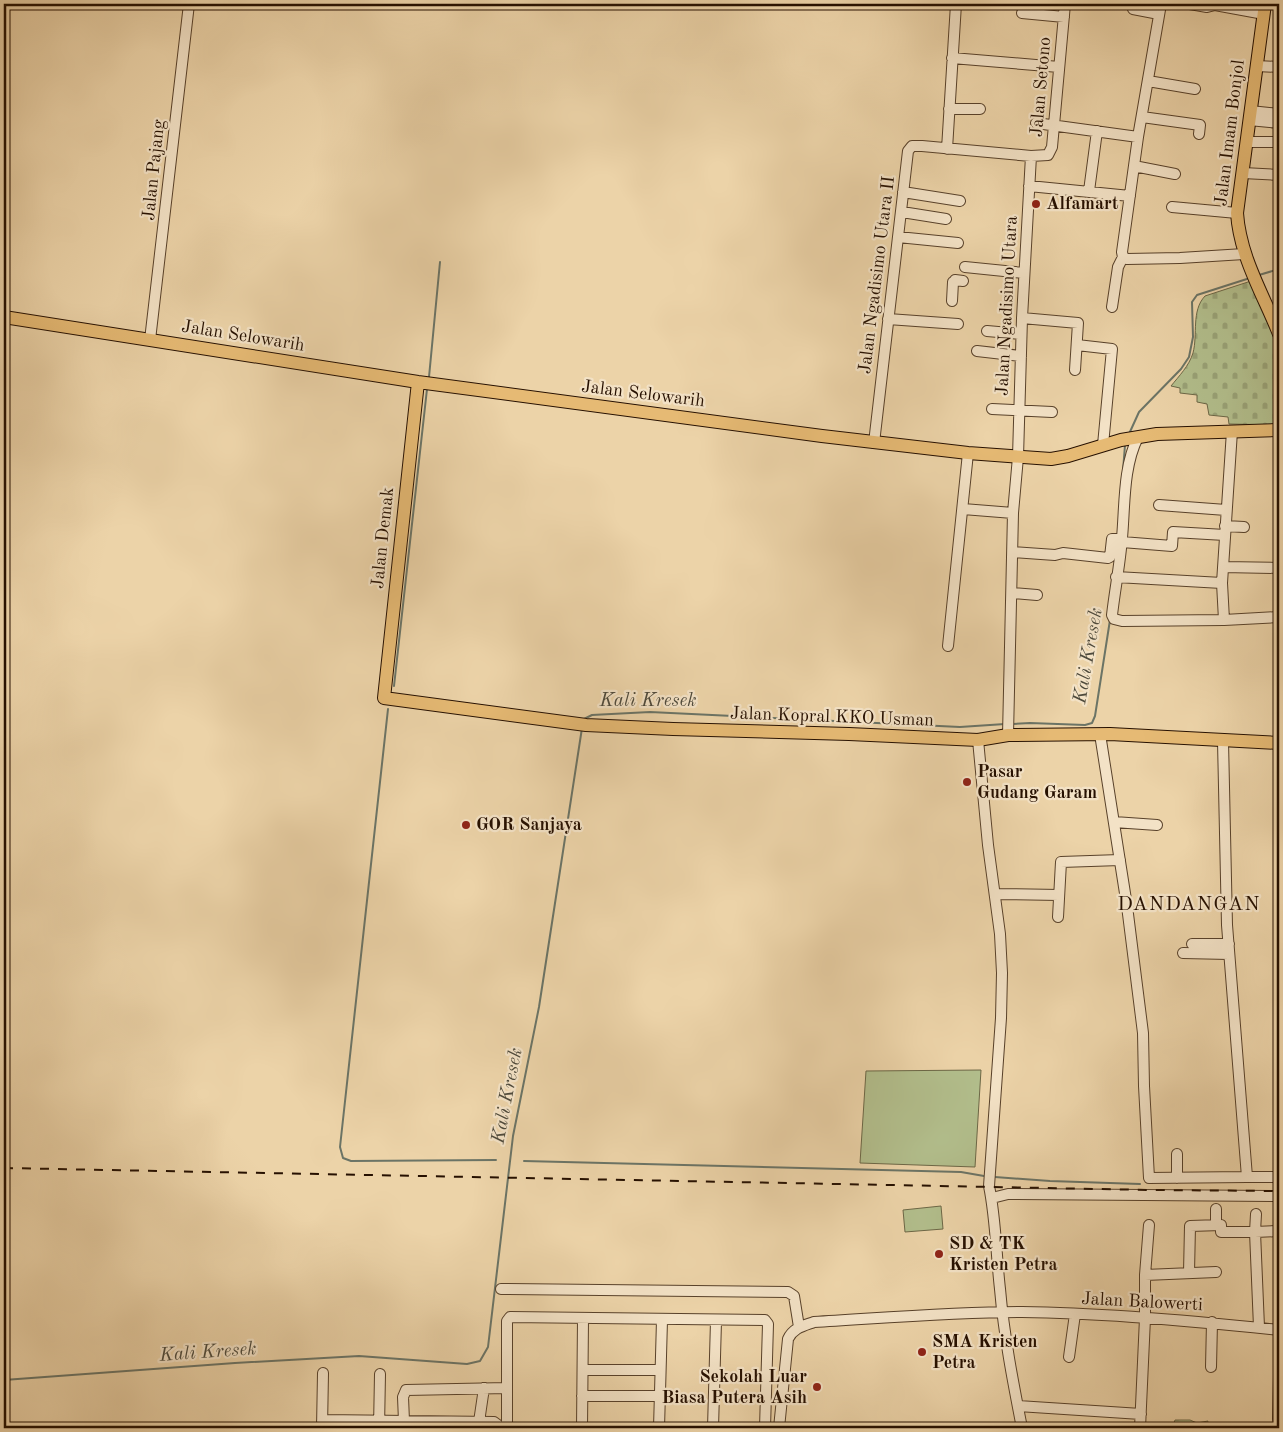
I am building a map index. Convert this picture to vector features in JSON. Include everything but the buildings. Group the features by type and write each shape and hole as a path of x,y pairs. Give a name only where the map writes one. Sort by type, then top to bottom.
{"main road":[{"name":"Jalan Imam Bonjol","path":"1265,9 1237,214 1244,254 1279,334"},
{"name":"Jalan Selowarih","path":"4,317 418,382 874,443 968,453 1051,459 1068,456 1121,440 1157,434 1279,430"},
{"name":"Jalan Demak","path":"384,698 418,382"},
{"name":"Jalan Kopral KKO Usman","path":"384,698 584,725 672,730 820,732 978,740 1008,729 1279,743"}],"street":[{"name":"Jalan Pajang","path":"150,340 189,4"},
{"path":"956,4 947,149 1031,156"},
{"name":"Jalan Setono","path":"1031,156 1048,155 1052,147 1065,4"},
{"path":"1190,4 1207,7 1215,5 1265,9"},
{"path":"1112,307 1118,268 1123,257 1122,252 1138,137 1160,9 1133,9"},
{"path":"1022,12 1064,17"},
{"path":"952,58 1059,68"},
{"path":"1256,66 1279,67"},
{"path":"1148,81 1195,89"},
{"path":"949,109 980,109"},
{"path":"1250,116 1279,114"},
{"path":"1250,116 1279,123"},
{"path":"1142,117 1200,125 1199,134"},
{"path":"1036,123 1138,137"},
{"path":"1089,191 1097,131"},
{"path":"1246,142 1279,142"},
{"name":"Jalan Ngadisimo Utara II","path":"874,443 908,151 912,146 947,149"},
{"name":"Jalan Ngadisimo Utara","path":"1008,729 1013,513 1018,457 1020,356 1031,156"},
{"path":"1134,166 1175,174"},
{"path":"1243,173 1279,175"},
{"path":"1029,186 1130,196"},
{"path":"903,192 960,201"},
{"path":"1172,207 1237,214"},
{"path":"902,212 946,218"},
{"path":"898,237 958,243"},
{"path":"1123,257 1128,259 1180,258 1244,254"},
{"path":"965,267 1024,273"},
{"path":"952,302 957,281"},
{"path":"1022,318 1076,322 1078,324 1075,370"},
{"path":"888,319 958,324"},
{"path":"987,331 1021,334"},
{"path":"1077,345 1112,348 1103,445"},
{"path":"977,351 1020,356"},
{"path":"992,409 1052,412"},
{"path":"1224,620 1222,583 1232,431"},
{"path":"1136,437 1128,469 1119,540 1112,615 1114,619 1132,621 1224,620 1279,617"},
{"path":"948,646 968,453"},
{"path":"1159,505 1226,510"},
{"path":"963,509 1013,513"},
{"path":"1119,540 1172,546 1173,532 1225,531 1244,527"},
{"path":"1012,552 1108,558 1119,540"},
{"path":"1223,567 1279,568"},
{"path":"1116,577 1222,583"},
{"path":"1012,593 1037,595"},
{"path":"1100,734 1120,860 1143,1033 1149,1178 1279,1177"},
{"path":"978,740 1000,934 1002,973 1001,1018 990,1177 1002,1313 1012,1380 1022,1428"},
{"path":"1223,741 1226,828 1225,871 1229,949 1247,1177"},
{"path":"1114,822 1157,825"},
{"path":"1058,917 1061,862 1120,860"},
{"path":"995,894 1059,895"},
{"path":"1192,944 1229,949"},
{"path":"1183,953 1229,949"},
{"path":"1177,1154 1177,1178"},
{"path":"992,1198 1008,1194 1279,1196"},
{"path":"1216,1209 1216,1225"},
{"path":"1256,1214 1255,1232 1260,1328"},
{"path":"1140,1428 1145,1275 1149,1225"},
{"path":"1189,1273 1190,1226 1221,1225 1221,1232 1279,1231"},
{"path":"1145,1275 1216,1272"},
{"path":"501,1289 788,1292 794,1296 799,1327 791,1333 788,1339 779,1428"},
{"name":"Jalan Balowerti","path":"799,1327 814,1322 1002,1313 1075,1314 1212,1322 1279,1330"},
{"path":"1069,1357 1075,1314"},
{"path":"508,1428 508,1319 510,1317 716,1321 765,1320 767,1322 765,1428"},
{"path":"582,1428 583,1319"},
{"path":"659,1428 662,1320"},
{"path":"713,1428 716,1321"},
{"path":"1211,1367 1212,1322"},
{"path":"583,1370 660,1370"},
{"path":"323,1373 322,1424 380,1424 404,1421 440,1425 496,1422 498,1428"},
{"path":"380,1374 380,1424"},
{"path":"1278,1419 1279,1377"},
{"path":"479,1422 484,1388"},
{"path":"404,1421 403,1397 406,1390 507,1388"},
{"path":"582,1396 659,1396"},
{"path":"1018,1406 1141,1414"}],"green space":[{"path":"1251,281 1279,349 1279,425 1229,424 1228,417 1209,415 1207,404 1197,402 1197,395 1180,393 1180,388 1171,386 1184,371 1193,353 1196,316 1205,296"},
{"path":"981,1070 975,1167 860,1163 866,1071"},
{"path":"941,1206 943,1229 905,1232 903,1210"},
{"path":"1175,1420 1190,1420 1197,1423 1208,1421 1206,1428 1172,1428"}],"waterway":[{"path":"429,377 440,262"},
{"name":"Kali Kresek","path":"1259,275 1279,269"},
{"name":"Kali Kresek","path":"1129,434 1139,412 1181,369 1189,357 1193,337 1192,302 1197,295 1250,278"},
{"path":"394,686 427,389"},
{"name":"Kali Kresek","path":"1123,471 1125,445"},
{"name":"Kali Kresek","path":"1012,724 1085,725 1092,723 1095,716 1110,620"},
{"path":"388,709 340,1147 343,1158 351,1161 496,1160"},
{"name":"Kali Kresek","path":"584,719 592,715 650,712 960,727 1005,724"},
{"name":"Kali Kresek","path":"4,1380 359,1356 467,1364 480,1361 488,1347 513,1136 539,1007 582,728"},
{"path":"524,1161 961,1172 984,1176"},
{"path":"995,1177 1140,1184"}],"railway":[{"path":"4,1168 1279,1191"}],"place":[{"name":"Alfamart","path":"1036,204"},
{"name":"Pasar Gudang Garam","path":"967,782"},
{"name":"GOR Sanjaya","path":"466,825"},
{"name":"SD & TK Kristen Petra","path":"939,1254"},
{"name":"SMA Kristen Petra","path":"922,1352"},
{"name":"Sekolah Luar Biasa Putera Asih","path":"817,1387"}],"district":[{"name":"DANDANGAN","path":"1189,905"}]}
